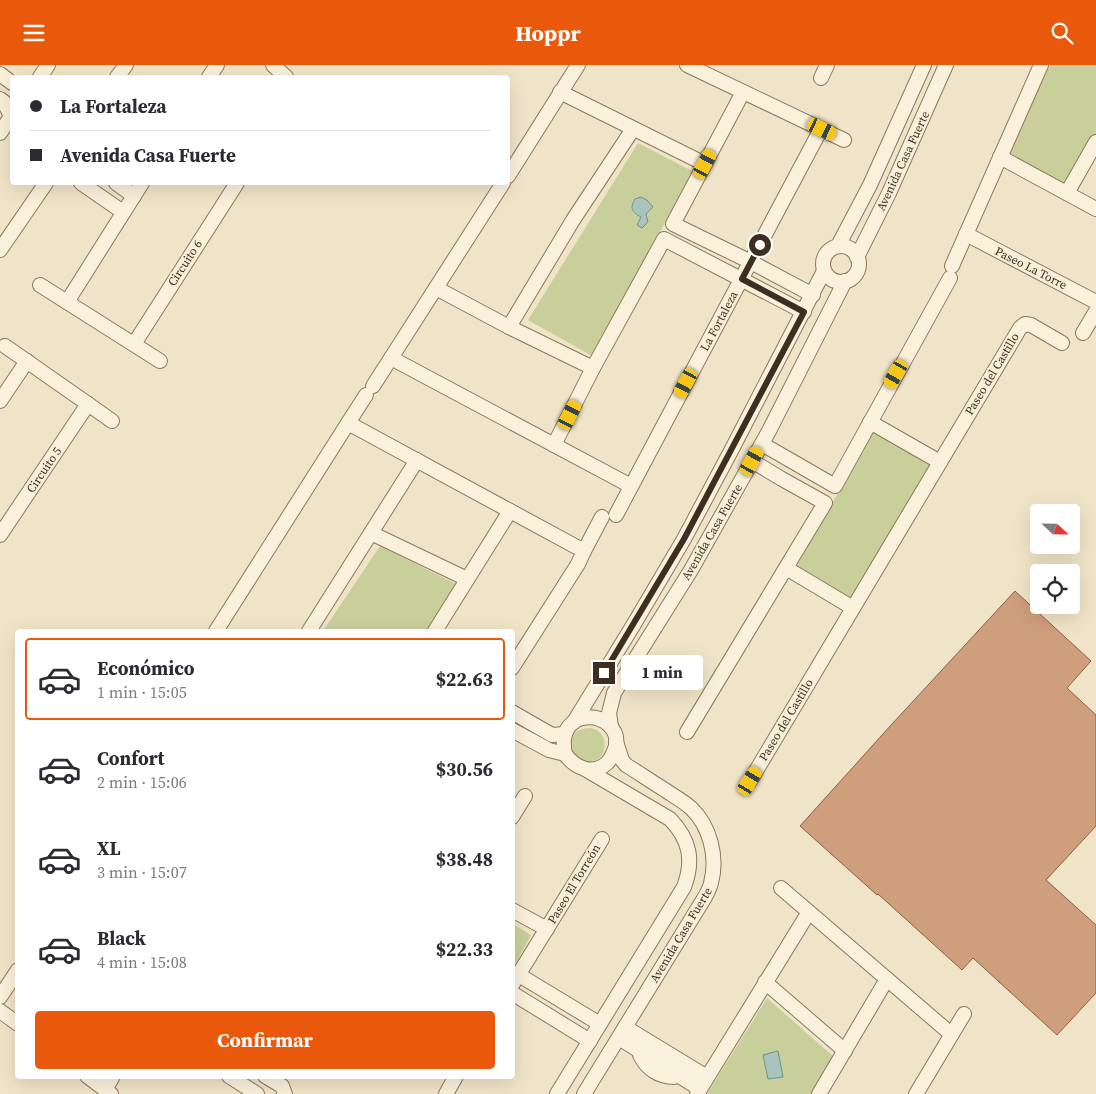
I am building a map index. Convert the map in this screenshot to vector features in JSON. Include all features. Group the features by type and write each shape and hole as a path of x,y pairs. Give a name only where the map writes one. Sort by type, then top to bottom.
{"street":[{"path":"273,65 284,75"},
{"path":"510,173 578,65"},
{"path":"687,65 844,140"},
{"name":"Avenida Casa Fuerte","path":"838,246 870,185 924,65"},
{"name":"Avenida Casa Fuerte","path":"857,257 889,193 946,65"},
{"path":"762,444 834,486 951,272 1041,65"},
{"path":"560,92 705,164"},
{"path":"743,92 673,224 813,295"},
{"path":"0,99 10,112"},
{"path":"0,133 10,119"},
{"path":"509,327 573,220 633,129"},
{"name":"La Fortaleza","path":"515,663 578,564 584,551 631,486 822,129"},
{"path":"1067,193 1096,142"},
{"path":"1000,157 1096,209"},
{"path":"0,250 45,185"},
{"path":"84,185 123,213"},
{"path":"119,185 134,196"},
{"path":"67,302 141,185"},
{"name":"Circuito 6","path":"134,344 236,185"},
{"path":"217,629 502,185"},
{"name":"Paseo La Torre","path":"966,234 1096,301"},
{"path":"554,445 593,368 664,239 804,312"},
{"path":"838,246 846,247 853,250 857,257 858,269 851,279 839,282 828,277 824,271 824,258 832,248 838,246"},
{"name":"Avenida Casa Fuerte","path":"574,722 684,539 824,271"},
{"name":"Avenida Casa Fuerte","path":"611,727 609,713 614,693 691,570 762,444 845,281"},
{"path":"40,285 160,361"},
{"path":"436,288 509,327 593,368"},
{"path":"1084,333 1096,311"},
{"name":"Paseo del Castillo","path":"750,781 1020,328 1025,324 1031,325 1062,343"},
{"path":"5,345 112,421"},
{"path":"391,358 631,486"},
{"path":"0,401 27,361"},
{"name":"Circuito 5","path":"0,535 88,404"},
{"path":"870,422 940,462"},
{"path":"348,423 584,551"},
{"path":"310,629 417,460"},
{"path":"687,732 825,503 752,461"},
{"path":"436,629 510,511"},
{"path":"371,533 467,579"},
{"path":"786,568 853,607"},
{"path":"515,714 552,735 565,734"},
{"path":"583,717 593,717 603,720 611,727 615,734 616,742 614,754 607,763 597,769 577,767 565,754 563,744 565,734 568,727 574,722 583,717"},
{"path":"515,732 549,750 565,754"},
{"name":"Avenida Casa Fuerte","path":"584,1094 705,897 711,883 714,866 708,833 699,817 690,807 626,765 622,760 616,742"},
{"name":"Avenida Casa Fuerte","path":"557,1094 684,887 689,874 690,860 688,848 678,828 670,819 585,769"},
{"path":"515,812 525,795"},
{"name":"Paseo El Torreón","path":"516,980 602,839"},
{"path":"781,888 951,1034"},
{"name":"Paseo El Torreón","path":"515,912 547,929"},
{"path":"701,1087 808,912"},
{"path":"642,956 662,968"},
{"path":"0,997 15,974"},
{"path":"819,1094 887,979"},
{"path":"516,980 600,1024"},
{"path":"766,982 845,1051"},
{"path":"515,995 590,1041"},
{"path":"0,1011 15,1022"},
{"path":"916,1094 964,1013"},
{"path":"622,1032 638,1049 681,1077 701,1087"},
{"path":"622,1032 701,1087"},
{"path":"91,1079 108,1092 112,1079"},
{"path":"270,1079 282,1086 285,1094"},
{"path":"446,1094 454,1079"},
{"path":"237,1082 257,1094"}],"green space":[{"path":"1050,65 1096,65 1096,138 1068,187 1008,154"},
{"path":"638,143 692,171 594,357 528,320"},
{"path":"873,431 933,466 853,601 796,567"},
{"path":"380,546 458,585 430,629 324,629"},
{"path":"590,728 601,734 605,743 601,757 591,763 585,763 571,752 571,741 576,732"},
{"path":"515,925 531,935 515,964"},
{"path":"767,998 834,1057 811,1094 707,1094"}],"water":[{"path":"641,197 647,200 653,207 646,214 648,222 642,228 637,225 641,217 633,211 632,207 635,199"},
{"path":"778,1051 783,1077 768,1079 763,1055"}],"building":[{"path":"1015,591 1030,605 1030,614 1040,614 1091,661 1067,688 1096,715 1096,826 1046,880 1096,925 1096,993 1057,1035 973,958 962,970 800,826"}],"route":[{"path":"604,673 684,539 804,312 742,279 760,245"}]}
